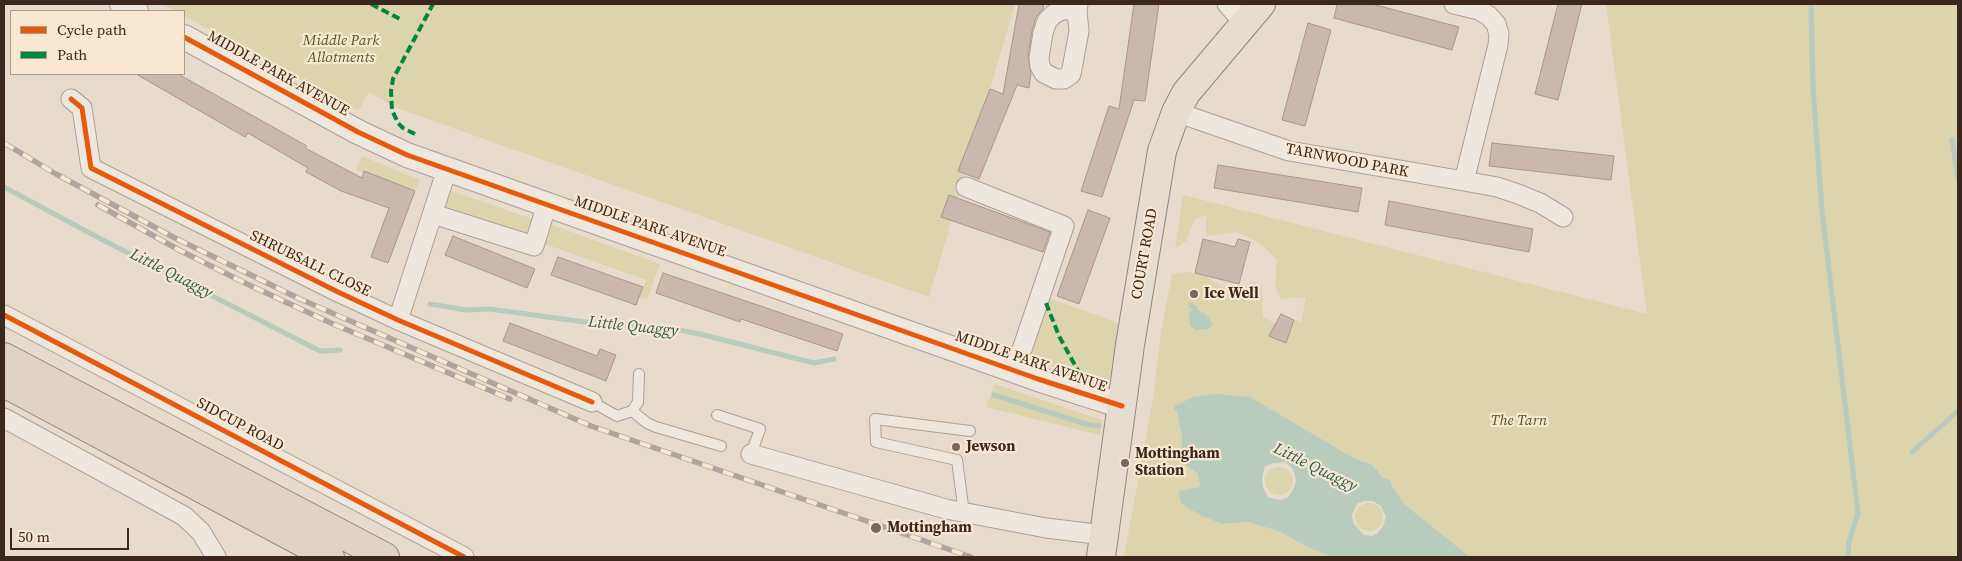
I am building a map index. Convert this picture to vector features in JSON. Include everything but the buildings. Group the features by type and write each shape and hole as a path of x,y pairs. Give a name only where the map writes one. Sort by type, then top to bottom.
{"highway":[{"path":"4,357 385,557"},
{"path":"4,383 319,555"}],"main road":[{"name":"COURT ROAD","path":"1102,549 1130,345 1162,151 1176,112 1186,93 1244,10"}],"street":[{"path":"122,4 134,10"},
{"path":"1454,4 1479,10 1489,16 1496,24 1499,34 1498,45 1464,181"},
{"path":"1077,8 1079,31 1072,74 1064,79 1056,79 1044,73 1040,66 1040,49 1043,33 1050,17 1064,9 1077,8"},
{"name":"MIDDLE PARK AVENUE","path":"185,38 358,132 407,155 1122,406"},
{"name":"SHRUBSALL CLOSE","path":"71,99 82,108 91,168 311,279 398,320 592,402"},
{"name":"TARNWOOD PARK","path":"1176,112 1289,152 1497,187 1540,203 1563,217"},
{"path":"398,320 447,169"},
{"name":"MIDDLE PARK AVENUE","path":"966,187 1064,226 1015,370"},
{"path":"433,214 534,246 547,204"},
{"name":"SIDCUP ROAD","path":"4,315 464,557"},
{"path":"4,418 184,516 201,532 216,557"},
{"name":"COURT ROAD","path":"751,454 946,509 1046,528 1102,549"}],"lane":[{"path":"592,402 617,416 632,411 638,402 639,374"},
{"path":"632,411 647,423 656,427 721,446"},
{"path":"717,415 760,429 751,454"},
{"path":"964,513 957,460 876,442 876,419 970,431"}],"green space":[{"name":"Middle Park Allotments","path":"161,4 1015,4 929,297 397,108 369,92 358,111 185,17 185,10 173,10"},
{"name":"The Tarn","path":"1606,4 1958,4 1958,557 1470,557 1404,504 1390,480 1381,477 1371,464 1357,460 1250,397 1178,405 1174,409 1177,410 1182,437 1181,460 1198,474 1200,488 1222,524 1248,522 1278,531 1332,557 1124,557 1153,398 1161,332 1172,274 1189,272 1207,277 1230,292 1254,282 1262,290 1263,317 1276,324 1281,314 1301,322 1306,298 1293,297 1281,300 1275,285 1277,260 1260,243 1237,232 1206,236 1206,215 1194,220 1186,241 1175,249 1183,195 1647,314"},
{"path":"415,144 998,352 996,353 413,147"},
{"path":"362,156 420,180 415,191 356,170"},
{"path":"451,191 533,219 530,231 519,238 449,213 445,203"},
{"path":"552,225 660,264 647,299 640,297 646,280 545,244"},
{"path":"1049,298 1123,325 1113,378 1103,383 1036,361 1032,353"},
{"path":"995,384 1102,420 1100,435 986,407"},
{"path":"1279,467 1289,471 1293,481 1289,491 1279,495 1269,491 1265,481 1269,471"},
{"path":"1369,503 1379,507 1383,517 1379,527 1369,531 1359,527 1355,517 1359,507"}],"water":[{"path":"1195,309 1206,314 1213,325 1208,329 1196,330 1190,326 1189,312"},
{"path":"1216,394 1250,397 1357,460 1371,464 1381,477 1390,480 1404,504 1470,557 1332,557 1278,531 1248,522 1222,524 1198,514 1181,503 1179,491 1200,487 1198,474 1181,461 1182,437 1177,411 1174,409 1175,406 1193,397","holes":["1285,462 1293,469 1296,481 1293,490 1288,497 1282,500 1268,497 1263,487 1262,478 1265,466","1364,501 1373,501 1381,506 1386,517 1378,533 1372,536 1364,535 1353,523 1352,514 1357,504"]}],"waterway":[{"path":"1811,4 1813,89 1822,211 1858,513 1849,542 1848,557"},
{"path":"1952,140 1958,178"},
{"name":"Little Quaggy","path":"4,187 99,238 320,351 340,350"},
{"name":"Little Quaggy","path":"430,304 466,310 490,309 592,323 663,327 700,334 814,363 834,359"},
{"path":"1191,305 1195,309"},
{"name":"Little Quaggy","path":"994,395 1086,424 1099,426"},
{"path":"1912,452 1958,411"}],"railway":[{"path":"4,143 56,174 175,238 300,299 591,426 971,557"},
{"path":"98,205 181,251 247,284 331,323 510,399"}],"marked path":[{"path":"371,4 400,19"},
{"path":"415,134 398,123 392,110 391,91 393,79 433,4"},
{"path":"1046,303 1059,336 1082,378"}],"cycle path":[{"path":"185,38 358,132 407,155 1038,379 1122,406"},
{"path":"71,99 82,108 91,168 338,292 398,320 592,402"},
{"path":"4,315 464,557"}],"place":[{"name":"Ice Well","path":"1194,294"},
{"name":"Jewson","path":"956,447"},
{"name":"Mottingham Station","path":"1125,463"},
{"name":"Mottingham","path":"876,528"}]}
